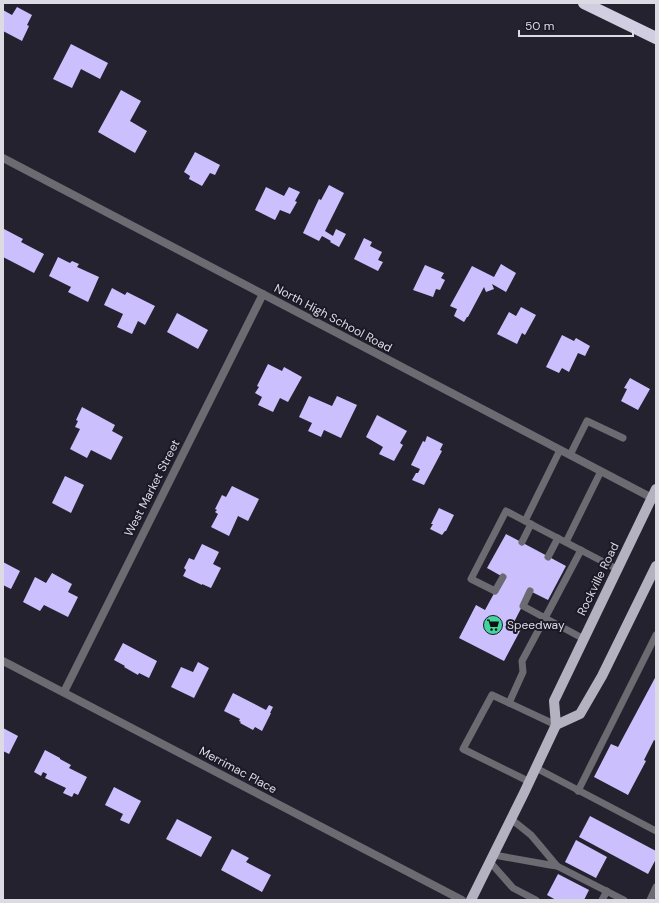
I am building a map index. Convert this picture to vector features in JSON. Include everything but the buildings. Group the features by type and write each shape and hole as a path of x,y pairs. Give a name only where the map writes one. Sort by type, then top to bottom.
{"highway":[{"path":"584,3 656,38"}],"main road":[{"name":"Rockville Road","path":"471,900 530,782 556,725 554,701 617,569 655,496"},
{"path":"556,725 580,714 602,676 656,566"}],"street":[{"name":"North High School Road","path":"3,158 560,450 655,496"},
{"name":"West Market Street","path":"64,692 263,294"},
{"name":"Merrimac Place","path":"3,661 462,900"}],"lane":[{"path":"570,455 587,421 623,438"},
{"path":"522,542 528,522 560,450"},
{"path":"566,542 601,471"},
{"path":"503,576 495,591 471,579 506,511 617,569"},
{"path":"548,556 558,538"},
{"path":"509,703 523,672 522,661 581,550"},
{"path":"530,591 523,606 584,639"},
{"path":"578,791 656,635"},
{"path":"530,782 463,748 492,695 556,725"},
{"path":"536,768 656,831"},
{"path":"512,819 530,835 557,866"},
{"path":"492,858 557,866 624,900"},
{"path":"492,858 513,888 536,900"},
{"path":"650,900 656,887"},
{"path":"602,900 607,891"}],"place":[{"name":"Speedway","path":"493,625"}]}
